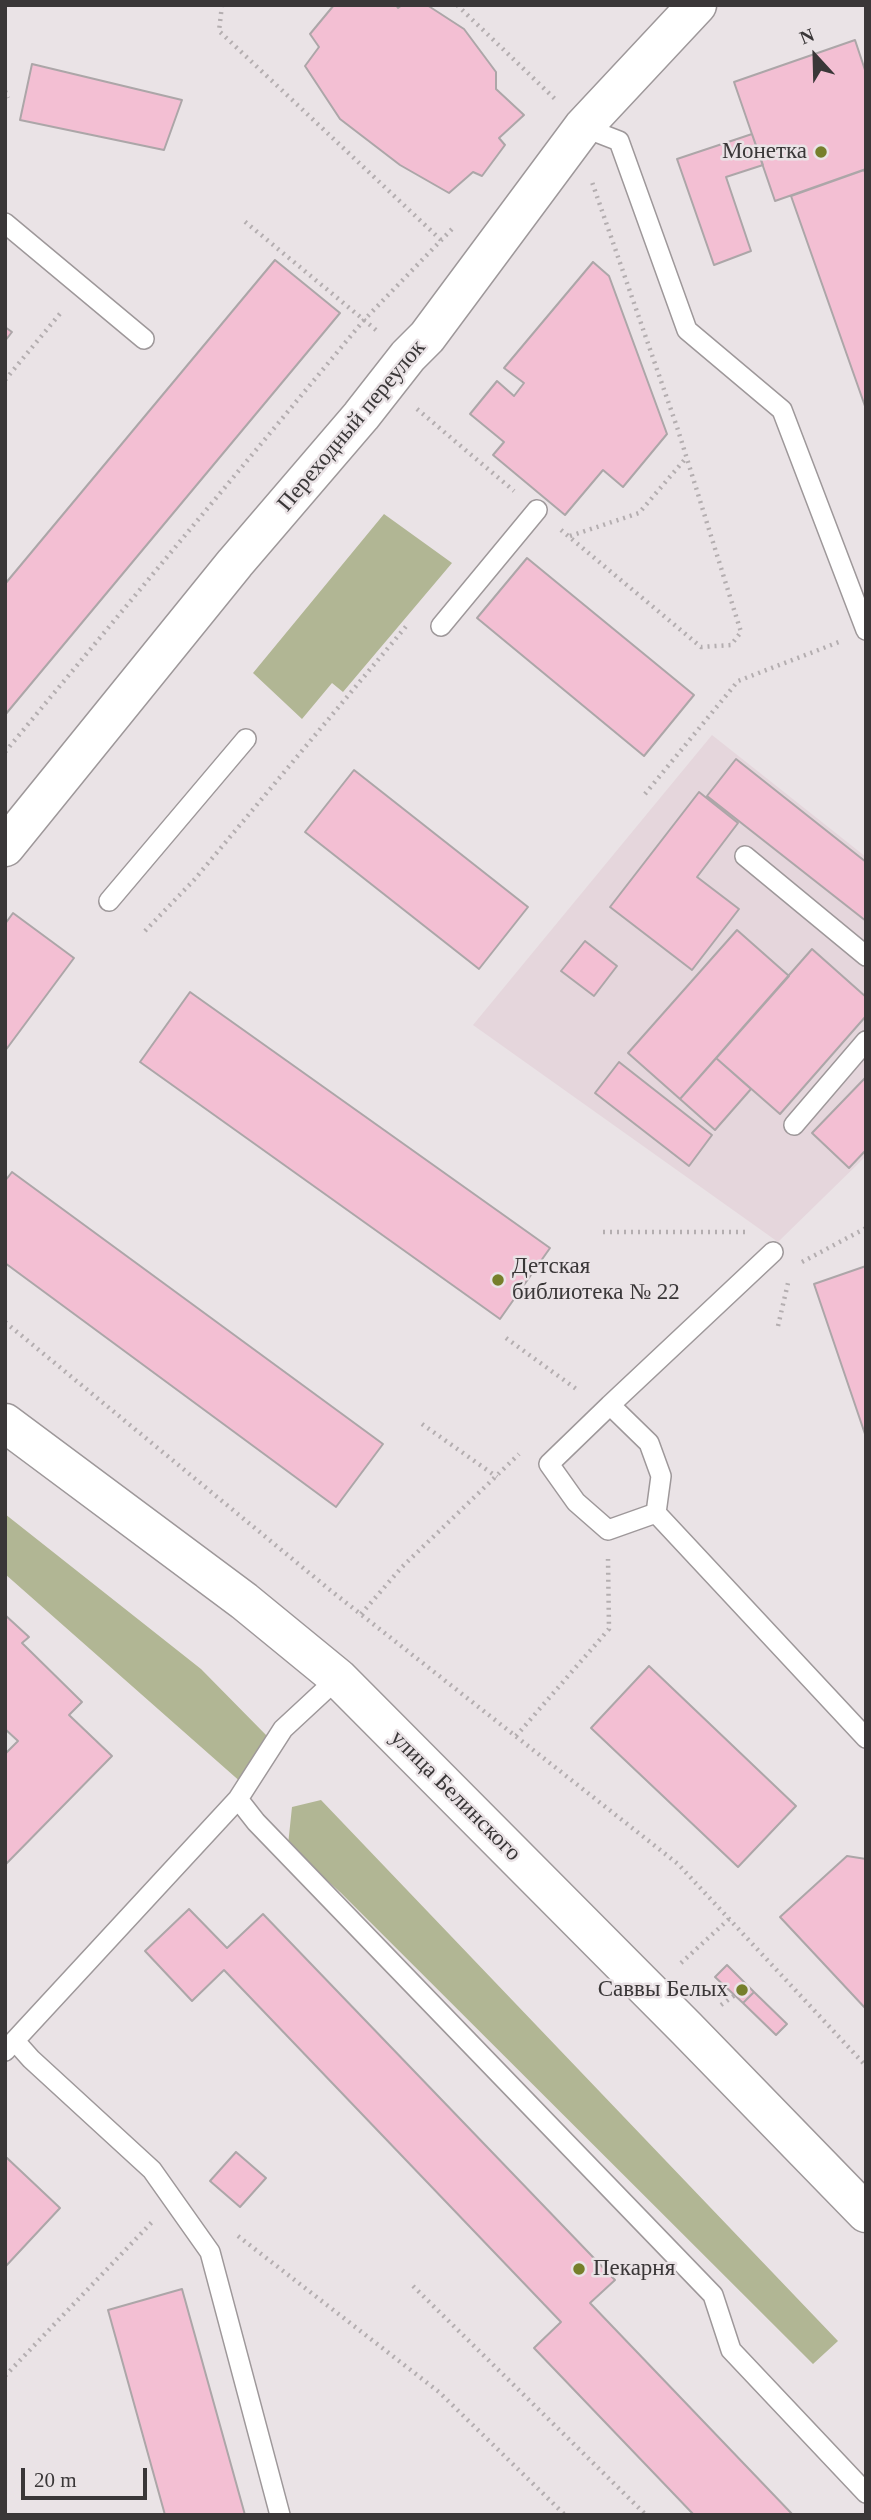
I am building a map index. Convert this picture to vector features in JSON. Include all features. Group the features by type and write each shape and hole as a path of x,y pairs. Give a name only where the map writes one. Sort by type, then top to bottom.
{"main road":[{"name":"Переходный переулок","path":"5,847 235,563 361,416 408,356 427,337 573,117 697,5"},
{"name":"улица Белинского","path":"5,1423 244,1601 338,1678 866,2214"}],"lane":[{"path":"573,117 619,141 687,330 782,410 866,630"},
{"path":"5,223 144,339"},
{"path":"441,626 537,510"},
{"path":"108,901 246,739"},
{"path":"745,856 866,956"},
{"path":"794,1125 866,1041"},
{"path":"656,1513 608,1530 576,1502 549,1464 773,1252"},
{"path":"610,1405 649,1443 661,1476 656,1513"},
{"path":"656,1513 866,1738"},
{"path":"280,2515 210,2252 152,2170 31,2059 10,2046 238,1799 283,1729 338,1678"},
{"path":"238,1799 256,1822 713,2295 731,2350 866,2493"}],"path":[{"path":"222,5 219,31 442,241"},
{"path":"457,5 573,117"},
{"path":"5,91 8,98"},
{"path":"590,176 686,458 741,632 731,645 701,647"},
{"path":"5,752 364,320 243,220"},
{"path":"5,380 82,288"},
{"path":"569,537 639,513 686,458"},
{"path":"145,931 194,880 416,615"},
{"path":"645,794 738,681 840,642"},
{"path":"603,1231 748,1232"},
{"path":"778,1326 789,1279"},
{"path":"5,1322 330,1590 678,1864 866,2066"},
{"path":"506,1338 580,1392"},
{"path":"422,1424 497,1477"},
{"path":"516,1736 609,1629 608,1530"},
{"path":"688,1972 680,1963 729,1919"},
{"path":"714,1997 722,2006 742,1990"},
{"path":"5,2376 174,2199"},
{"path":"188,2220 225,2226 439,2392 565,2515"},
{"path":"413,2286 646,2515"}],"shaded area":[{"path":"712,735 866,857 866,1156 778,1242 473,1025"}],"green space":[{"path":"384,514 452,563 343,692 332,683 302,719 253,673"},
{"path":"5,1514 201,1669 267,1736 243,1784 5,1574"},
{"path":"321,1800 838,2341 813,2364 340,1892 288,1845 292,1807"}],"building":[{"path":"334,5 396,5 398,8 402,5 427,5 464,29 496,72 496,89 524,115 499,138 505,145 482,176 473,172 449,193 400,165 340,119 305,66 319,47 310,34"},
{"path":"855,40 866,73 866,169 775,201 734,82"},
{"path":"32,64 182,100 164,150 20,120"},
{"path":"752,134 763,165 726,177 751,251 714,265 677,159"},
{"path":"864,170 866,175 866,409 791,196"},
{"path":"275,260 340,313 5,715 5,584"},
{"path":"593,262 609,276 667,434 623,487 603,470 565,515 493,455 504,442 470,414 497,381 514,396 524,383 504,368"},
{"path":"5,327 12,332 5,341"},
{"path":"527,558 694,695 644,756 477,618"},
{"path":"736,759 866,862 866,921 707,796"},
{"path":"354,770 528,907 479,969 305,832"},
{"path":"699,792 738,823 697,877 739,909 692,970 610,907"},
{"path":"13,913 74,958 5,1051 5,924"},
{"path":"737,930 789,976 680,1099 628,1053"},
{"path":"585,941 617,966 594,996 561,971"},
{"path":"812,949 866,997 866,1016 780,1114 716,1058"},
{"path":"190,992 550,1248 500,1319 140,1062"},
{"path":"716,1058 751,1089 715,1130 680,1099"},
{"path":"619,1062 712,1135 689,1166 595,1093"},
{"path":"866,1077 866,1150 849,1168 812,1133"},
{"path":"12,1172 383,1444 336,1507 5,1263 5,1181"},
{"path":"866,1266 866,1437 814,1284"},
{"path":"5,1615 29,1637 22,1643 82,1702 69,1715 112,1756 5,1865 5,1754 18,1741 5,1729"},
{"path":"649,1666 796,1806 738,1867 591,1728"},
{"path":"847,1856 866,1859 866,2009 780,1917"},
{"path":"189,1909 227,1948 263,1914 615,2280 590,2303 793,2515 694,2515 534,2348 561,2322 224,1970 192,2001 145,1951"},
{"path":"727,1965 754,1992 743,2003 715,1977"},
{"path":"754,1992 787,2024 776,2035 743,2003"},
{"path":"236,2152 266,2178 240,2207 210,2181"},
{"path":"7,2158 60,2208 5,2267 5,2160"},
{"path":"182,2289 245,2515 165,2515 108,2310"}],"place":[{"name":"Монетка","path":"821,152"},
{"name":"Детская библиотека № 22","path":"498,1280"},
{"name":"Саввы Белых","path":"742,1990"},
{"name":"Пекарня","path":"579,2269"}]}
